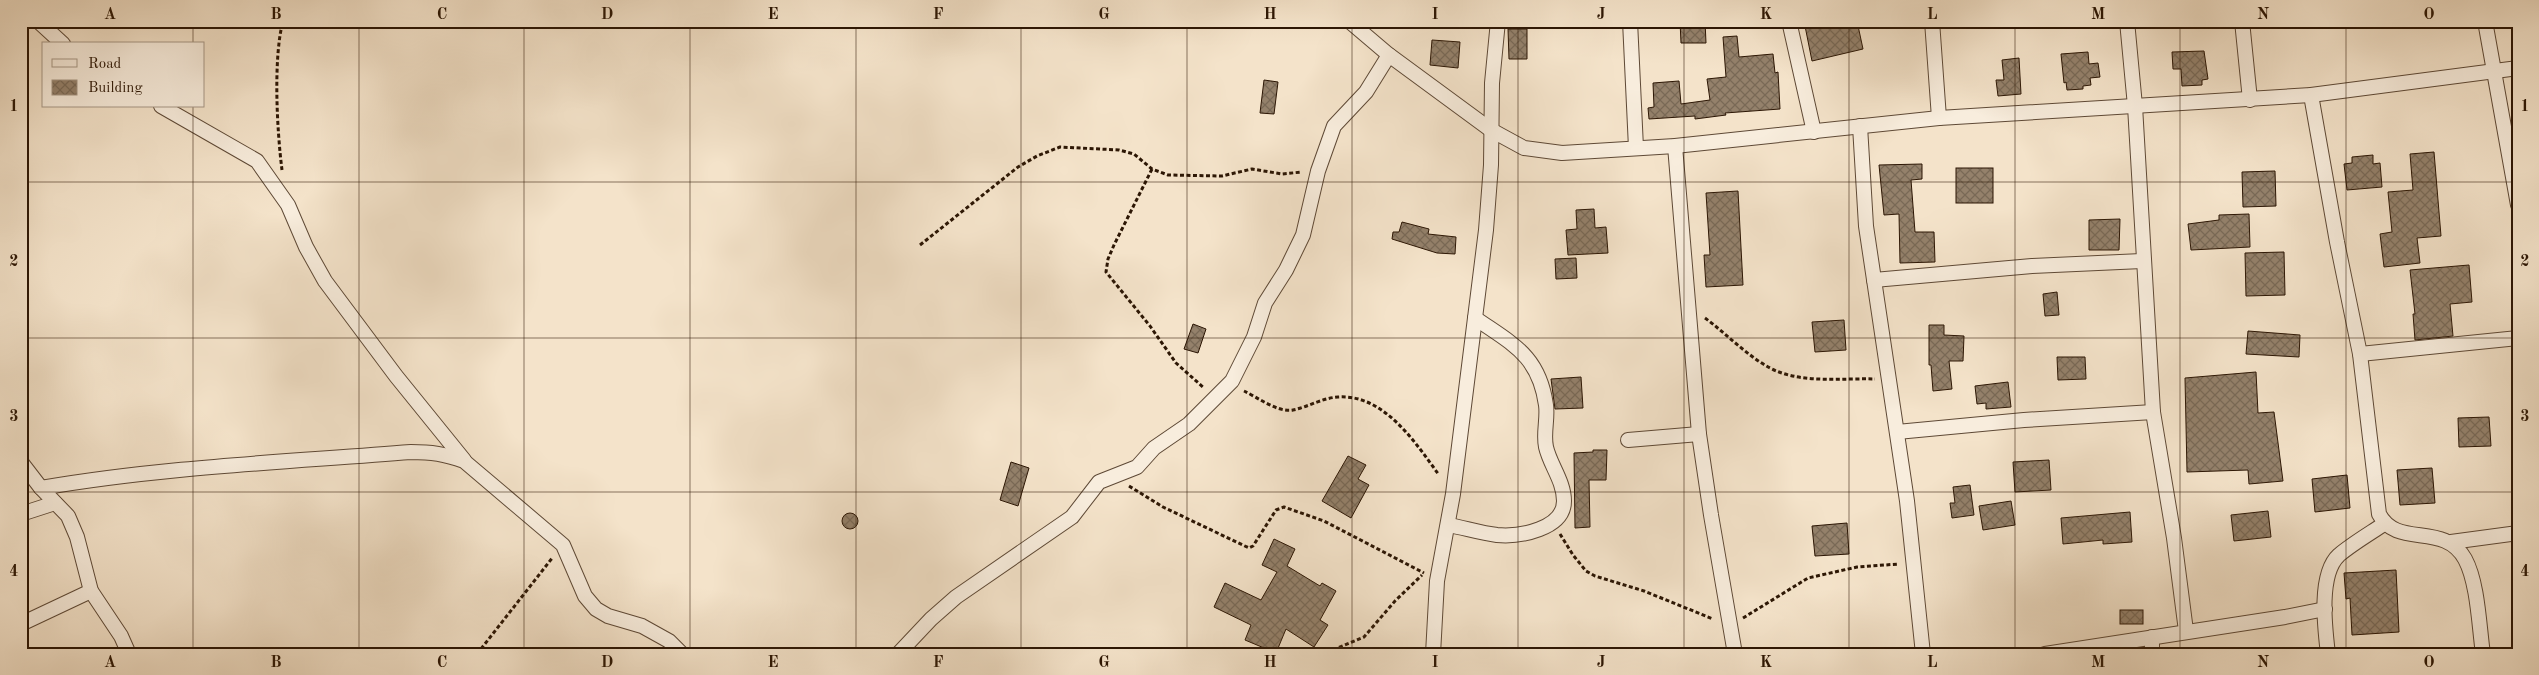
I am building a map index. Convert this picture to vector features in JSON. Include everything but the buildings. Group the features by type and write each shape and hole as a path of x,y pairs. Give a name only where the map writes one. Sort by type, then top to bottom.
{"street":[{"path":"38,21 61,42"},
{"path":"1349,21 1389,55 1491,130 1524,148 1542,151 1587,152 1675,146 1939,118 2311,95 2518,68"},
{"path":"1433,654 1437,582 1449,524 1487,221 1498,21"},
{"path":"1630,21 1636,148"},
{"path":"1789,21 1814,132"},
{"path":"1932,21 1939,118"},
{"path":"2127,21 2135,106 2142,261 2153,412 2174,538 2186,631"},
{"path":"2242,21 2250,100"},
{"path":"2485,21 2518,205"},
{"path":"898,654 931,619 956,597 1072,517 1099,482 1137,467 1154,448 1189,424 1232,381 1254,337 1265,303 1286,270 1304,235 1318,171 1336,123 1360,100 1389,55"},
{"path":"2311,95 2337,242 2360,354 2374,489 2379,514 2384,524 2395,530 2451,542 2518,534"},
{"path":"164,108 257,161 288,205 306,247 325,281 396,376 464,461 563,545 585,596 596,609 608,616 642,626 669,642 682,654"},
{"path":"1860,126 1866,226 1915,563 1923,654"},
{"path":"1675,146 1699,434 1710,515 1735,654"},
{"path":"1874,280 2032,266 2142,261"},
{"path":"1449,524 1499,535 1542,528 1553,523 1561,514 1564,501 1560,482 1547,450 1546,405 1540,379 1526,354 1476,318"},
{"path":"2360,354 2518,338"},
{"path":"1897,432 2024,420 2153,412"},
{"path":"1628,440 1699,434"},
{"path":"41,488 182,469 320,458 435,452 464,461"},
{"path":"21,462 41,488 68,516 91,591 121,636 127,652"},
{"path":"21,514 55,503"},
{"path":"2328,654 2325,609 2326,584 2338,556 2384,524"},
{"path":"2451,542 2465,559 2472,575 2483,654"},
{"path":"21,624 91,591"},
{"path":"2045,654 2186,631 2271,620 2325,609"},
{"path":"2152,637 2152,654"}],"path":[{"path":"283,21 277,42 280,151 284,178"},
{"path":"920,245 1018,168 1051,149 1072,147 1119,150 1140,157 1152,169 1168,175 1222,176 1252,169 1282,174 1318,171"},
{"path":"1152,169 1108,259 1106,275 1150,326 1176,363 1217,397"},
{"path":"1689,306 1748,352 1778,372 1820,378 1888,380"},
{"path":"1232,381 1244,391 1289,410 1336,397 1372,403 1380,408 1416,444 1453,494"},
{"path":"1108,478 1128,485 1163,507 1249,548 1253,546 1276,510 1284,507 1333,525 1424,573 1437,582"},
{"path":"1553,523 1573,555 1586,571 1595,576 1684,605 1730,626 1791,586 1808,578 1857,567 1915,563"},
{"path":"477,654 563,545"},
{"path":"1333,650 1364,637 1395,601 1424,573"}]}
